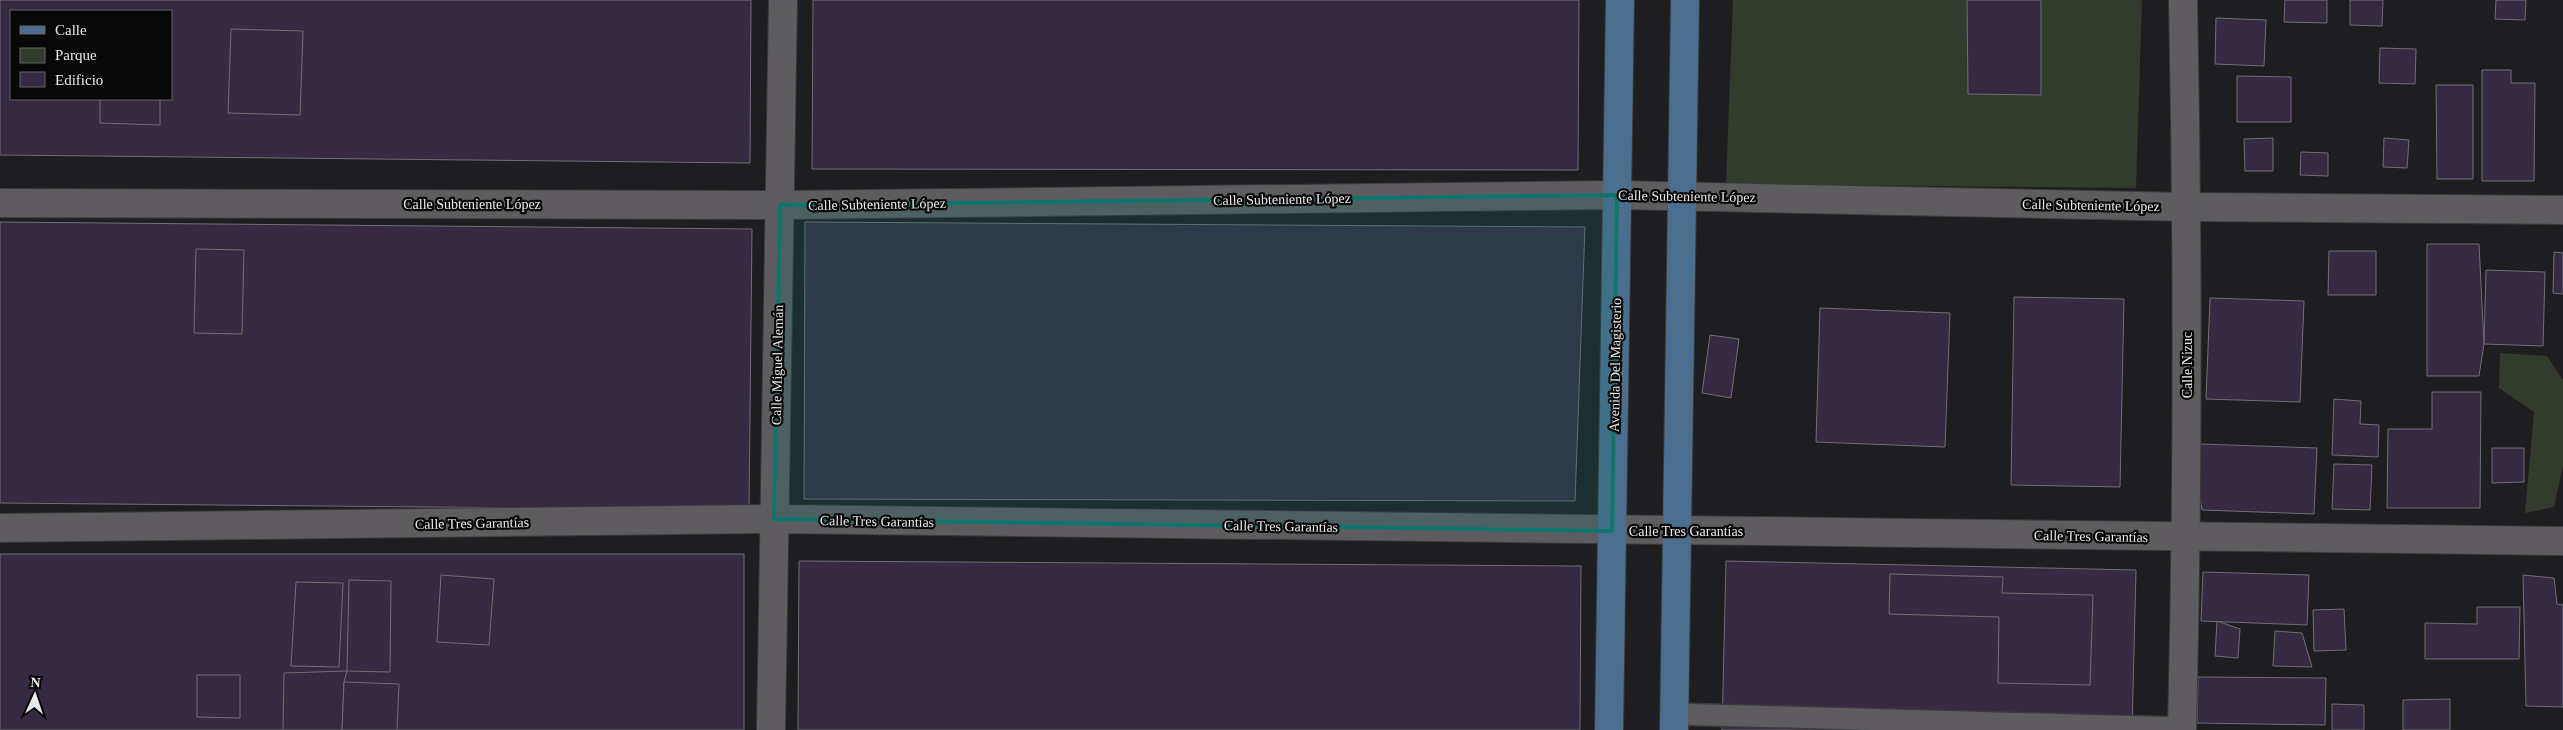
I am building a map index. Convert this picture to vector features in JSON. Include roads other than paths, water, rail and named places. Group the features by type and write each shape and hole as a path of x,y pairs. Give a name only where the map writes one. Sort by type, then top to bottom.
{"street":[{"name":"Calle Miguel Alemán","path":"771,730 783,0"},
{"name":"Avenida Del Magisterio","path":"1609,730 1620,0"},
{"path":"1674,722 1685,0"},
{"name":"Calle Nizuc","path":"2182,729 2187,537 2187,207 2183,0"},
{"name":"Calle Subteniente López","path":"0,203 780,205 1617,195 2187,207 2563,210"},
{"name":"Calle Tres Garantías","path":"0,528 774,519 1612,531 2563,541"}],"lane":[{"path":"1674,722 2182,729"}]}
